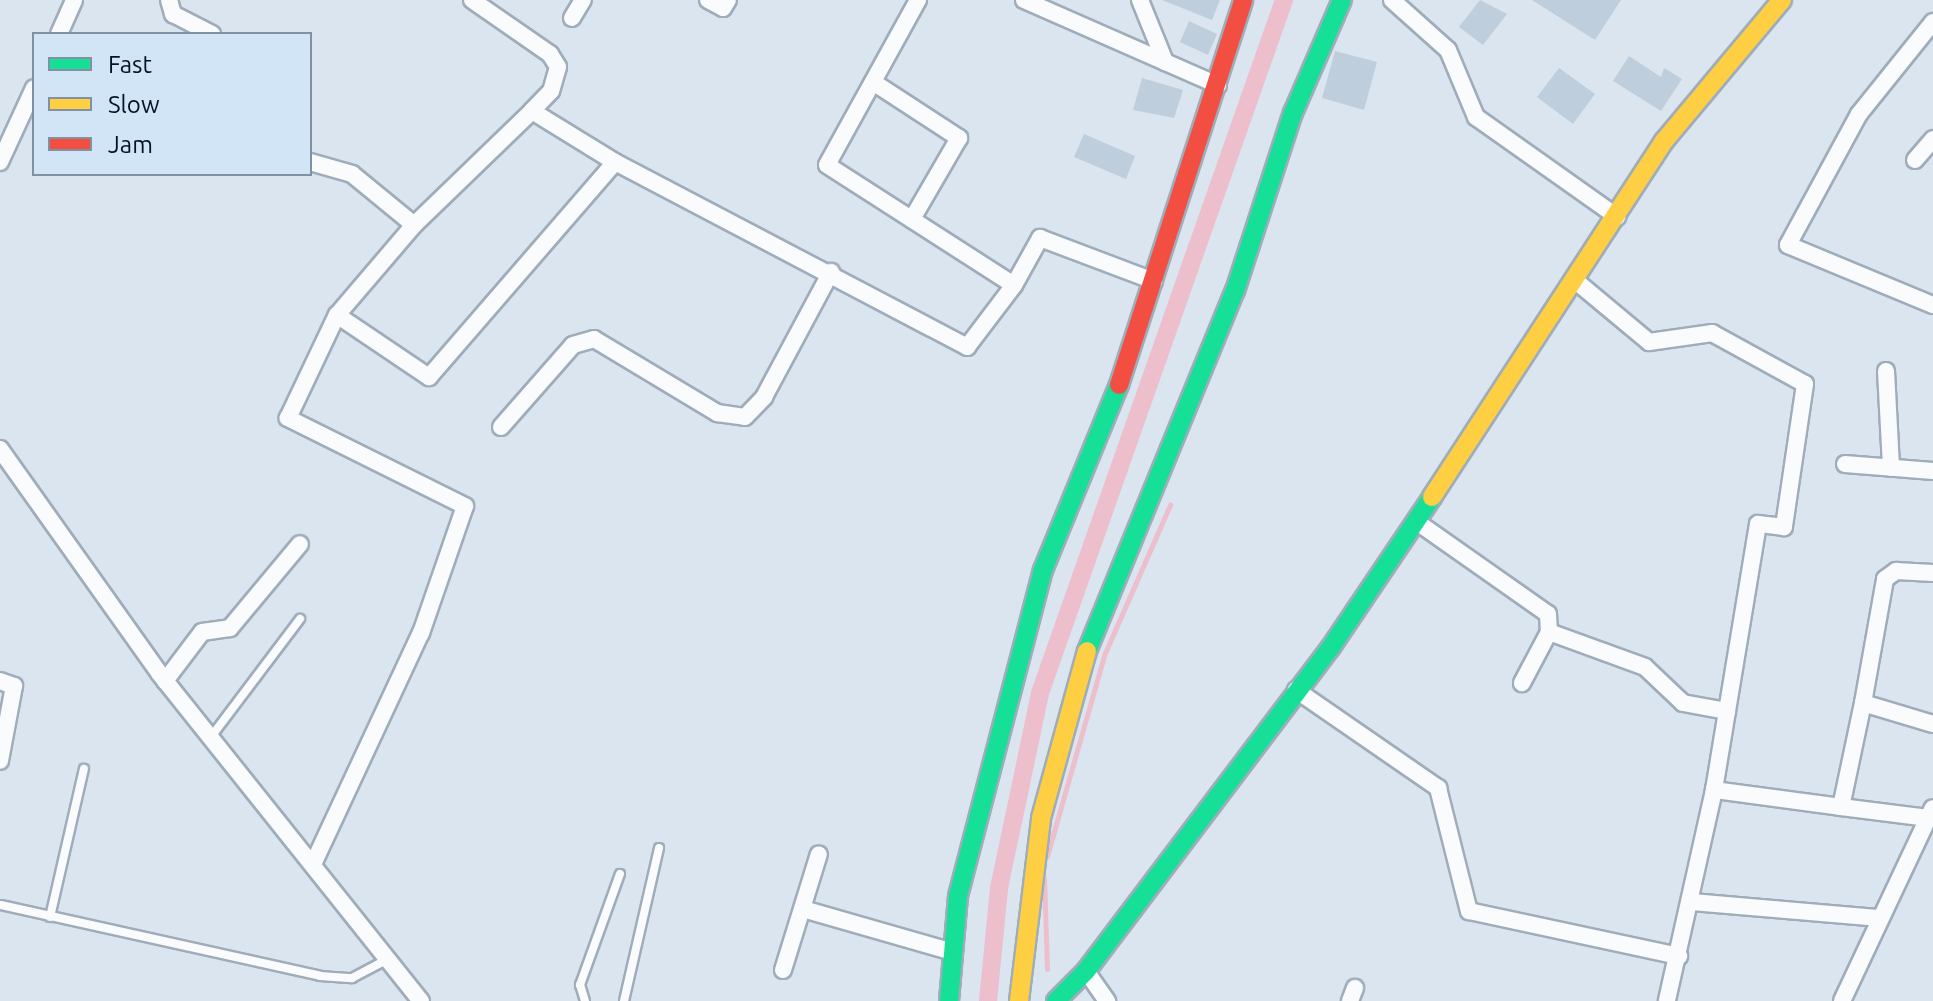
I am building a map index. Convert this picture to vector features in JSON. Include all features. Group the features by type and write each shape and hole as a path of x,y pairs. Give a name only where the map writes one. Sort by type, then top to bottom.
{"street":[{"path":"60,32 74,0"},
{"path":"169,0 173,14 208,32"},
{"path":"314,862 421,633 465,506 288,418 337,315 414,225 551,91 558,67 550,54 472,0"},
{"path":"572,18 583,0"},
{"path":"708,0 723,8 728,0"},
{"path":"918,0 827,165 1014,285"},
{"path":"1024,0 1218,85"},
{"path":"1140,0 1165,62"},
{"path":"949,1001 958,896 1043,570 1121,379 1243,0"},
{"path":"1019,1001 1041,818 1072,687 1235,291 1293,113 1342,0"},
{"path":"1392,0 1448,50 1476,117 1617,217"},
{"path":"1056,1001 1086,971 1417,522 1577,282 1664,141 1773,3"},
{"path":"1933,22 1859,114 1788,245 1933,305"},
{"path":"873,82 959,138 912,219"},
{"path":"0,162 32,92"},
{"path":"532,111 615,162 831,272 967,347 1014,285 1040,238 1154,281"},
{"path":"1915,160 1933,139"},
{"path":"337,315 429,377 615,162"},
{"path":"312,163 352,174 414,225"},
{"path":"501,427 573,345 594,339 717,413 745,417 764,397 831,272"},
{"path":"1577,282 1649,342 1712,333 1805,384 1784,527 1758,524 1714,790 1692,902 1667,1001"},
{"path":"1886,371 1891,468"},
{"path":"0,449 165,681 314,862 421,1001"},
{"path":"1845,464 1933,471"},
{"path":"1417,522 1548,614 1549,632 1522,683"},
{"path":"165,681 202,632 230,628 300,544"},
{"path":"1841,807 1885,579 1896,571 1933,573"},
{"path":"1549,632 1645,667 1683,703 1727,711"},
{"path":"0,681 14,686 0,761"},
{"path":"1296,690 1438,788 1469,911 1679,956"},
{"path":"1863,703 1933,724"},
{"path":"1714,790 1841,807 1930,813 1877,918 1842,1001"},
{"path":"783,970 819,854"},
{"path":"1692,902 1877,918"},
{"path":"803,909 953,952"},
{"path":"1086,971 1107,1001"}],"lane":[{"path":"211,737 300,619"},
{"path":"50,917 84,769"},
{"path":"624,1001 659,848"},
{"path":"585,1001 580,985 620,874"},
{"path":"1,905 320,976 352,978 389,959"}],"building":[{"path":"1162,0 1220,0 1212,20"},
{"path":"1480,0 1507,14 1483,45 1459,27"},
{"path":"1532,0 1621,0 1595,40"},
{"path":"1189,21 1217,34 1208,55 1180,42"},
{"path":"1335,51 1377,62 1364,110 1322,98"},
{"path":"1629,56 1661,77 1664,68 1682,79 1661,111 1613,81"},
{"path":"1559,68 1595,94 1573,124 1537,97"},
{"path":"1142,78 1183,90 1174,118 1133,110"},
{"path":"1084,134 1135,156 1126,179 1074,157"}],"waterway":[{"path":"988,1001 999,888 1040,693 1284,0"},
{"path":"1047,856 1105,653 1170,505"},
{"path":"1044,878 1047,969"}],"traffic: fast":[{"path":"1087,651 1235,291 1293,113 1342,0"},
{"path":"949,1001 958,896 1043,570 1119,385"},
{"path":"1056,1001 1086,971 1331,647 1432,497"}],"traffic: slow":[{"path":"1432,497 1664,141 1782,0"},
{"path":"1019,1001 1041,818 1087,651"}],"traffic: jam":[{"path":"1119,385 1243,0"}]}
